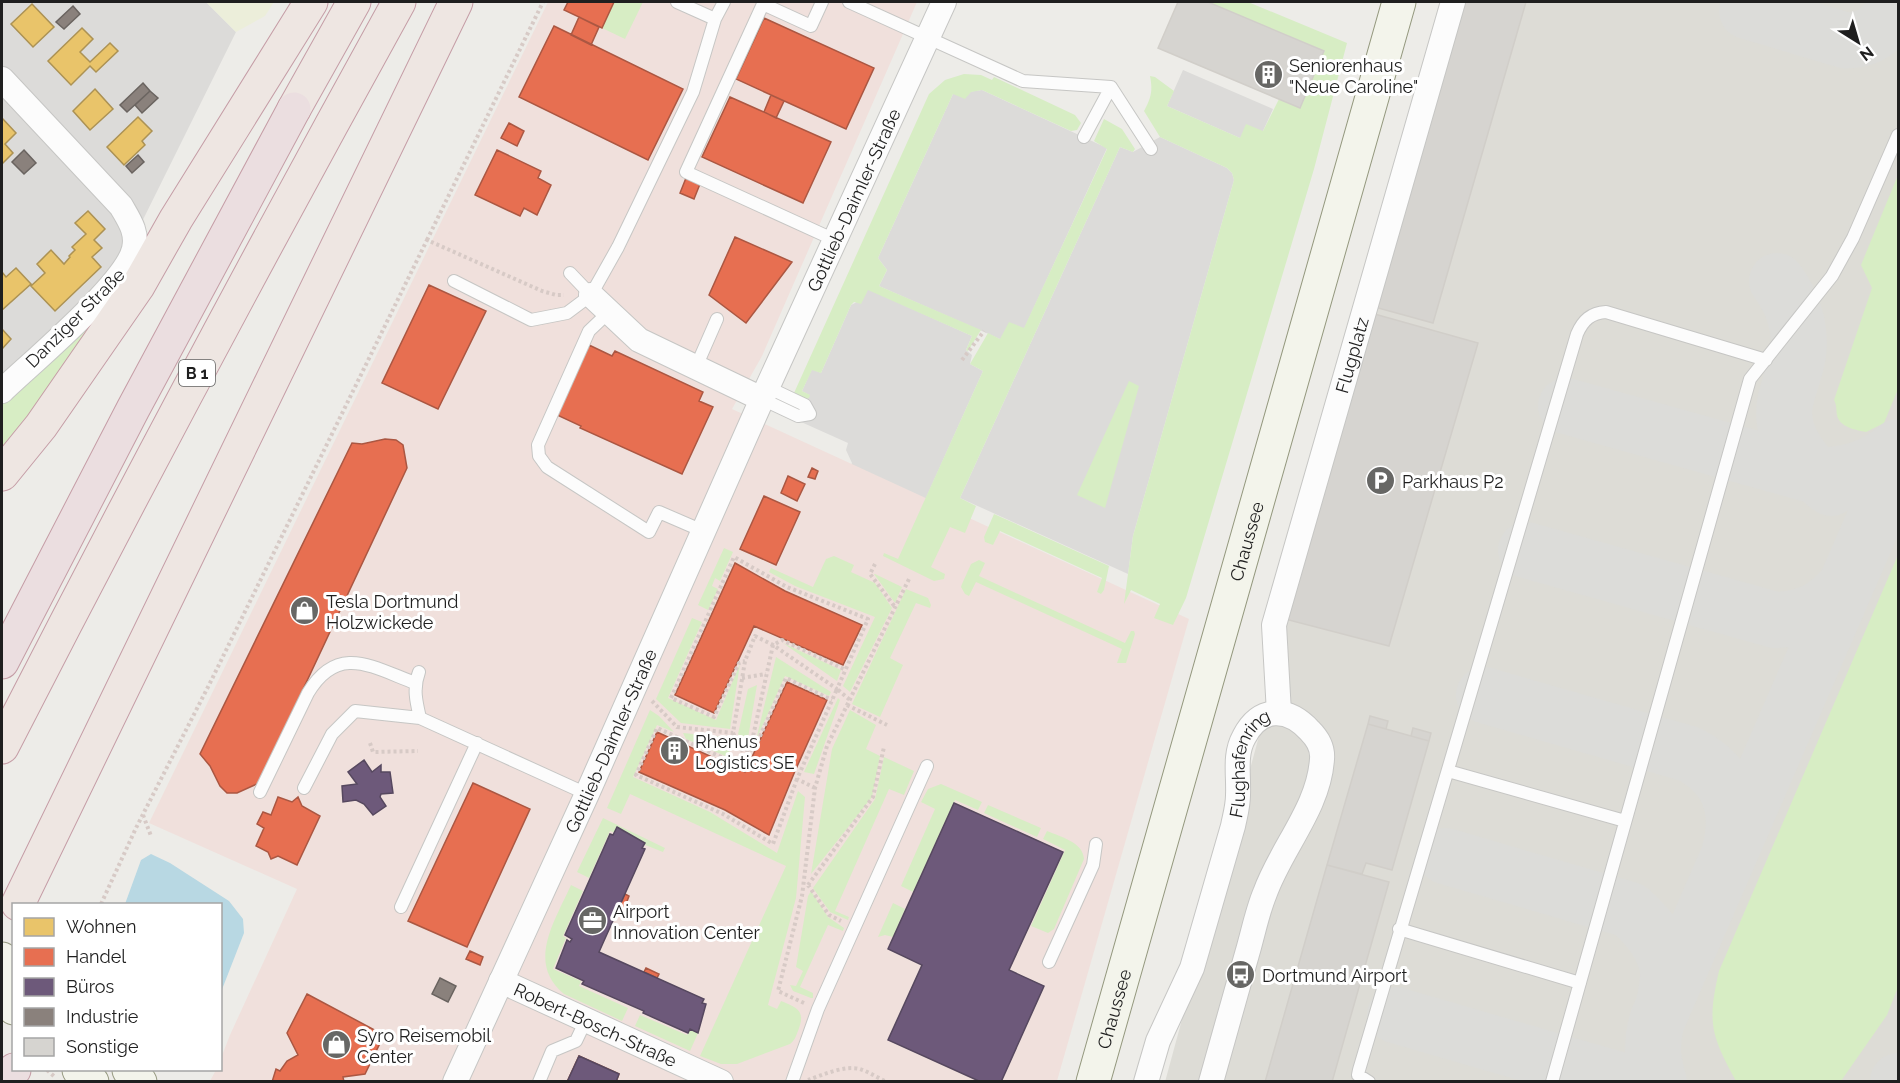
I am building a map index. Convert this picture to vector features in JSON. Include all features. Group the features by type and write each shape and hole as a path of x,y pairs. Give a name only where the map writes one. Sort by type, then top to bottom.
{"highway":[{"path":"2,474 41,426 138,286 176,219 311,2"},
{"name":"B 1","path":"2,662 133,409 354,2"},
{"name":"B 1","path":"2,747 125,508 276,225 399,2"},
{"path":"21,902 456,2"}],"main road":[{"name":"Chaussee","path":"1093,1082 1400,2"},
{"path":"80,1071 92,1082"}],"street":[{"name":"Gottlieb-Daimler-Straße","path":"455,1082 587,794 764,393 944,2"},
{"name":"Flugplatz","path":"1279,713 1274,625 1453,2"},
{"name":"Danziger Straße","path":"2,79 121,206 135,229 135,248 127,266 94,304 2,390"},
{"path":"591,295 639,340 696,367 764,393"},
{"name":"Flughafenring","path":"1146,1082 1158,1041 1192,968 1233,826 1238,804 1237,764 1240,745 1254,722 1262,716 1279,713 1296,718 1318,740 1323,757 1321,772 1301,821 1264,895 1211,1082"},
{"name":"Robert-Bosch-Straße","path":"501,981 721,1082"}],"lane":[{"path":"677,2 715,19"},
{"path":"454,281 531,320 567,313 591,295 618,247 693,92 715,19 724,2"},
{"path":"822,2 811,26 763,4 686,172 835,240"},
{"path":"849,2 1023,81 1111,87"},
{"path":"1084,137 1111,87"},
{"path":"1111,87 1151,149"},
{"path":"1555,1079 1750,379 1832,276 1853,238 1899,135"},
{"path":"570,273 591,295"},
{"path":"609,312 589,331 538,445 539,456 547,467 649,531 659,512 703,531"},
{"path":"1369,1082 1358,1075 1359,1070 1576,334 1581,324 1597,312 1606,312 1766,360"},
{"path":"696,367 717,318"},
{"path":"260,792 308,693 317,677 328,669 347,662 360,662 417,677 415,700 420,718"},
{"path":"304,788 332,734 355,711 420,718 587,794"},
{"path":"401,907 477,743"},
{"path":"792,1082 818,1009 927,766"},
{"path":"1448,771 1625,822"},
{"path":"1050,962 1093,865 1096,844"},
{"path":"1399,929 1580,983"},
{"path":"539,1082 552,1052 576,1041 586,1020"}],"path":[{"path":"101,903 136,828 215,673 543,2"},
{"path":"427,240 542,291 556,295 591,295"},
{"path":"963,360 984,331"},
{"path":"745,661 739,663 714,717 671,698 734,557 787,587 868,619 846,670 796,779 773,844 723,814 636,775 657,728 732,762 745,756 757,743 786,678 832,700"},
{"path":"875,564 870,574 895,607"},
{"path":"818,1009 778,991 802,896 815,788 827,746 909,579"},
{"path":"745,756 733,733 745,661 755,636 773,645 850,700"},
{"path":"745,756 752,741 773,645 782,640 846,670"},
{"path":"742,678 766,674"},
{"path":"654,704 677,727 733,733"},
{"path":"847,705 886,725"},
{"path":"370,743 373,752 418,751"},
{"path":"808,885 873,798 884,747"},
{"path":"796,779 815,788"},
{"path":"143,815 151,836"},
{"path":"802,885 808,885"},
{"path":"808,885 829,915 855,928"},
{"path":"806,1082 823,1075 853,1068 887,1082"}],"shaded area":[{"path":"2,2 206,2 236,32 123,260 2,378"},
{"path":"548,2 917,2 762,356 732,409 1189,619 1057,1081 210,1081 215,1071 222,1071 222,1055 230,1035 297,889 149,823"},
{"path":"1458,2 1898,2 1898,1081 1165,1082 1268,703 1274,625"},
{"path":"1183,70 1273,109 1263,131 1240,138 1167,106"},
{"path":"982,90 1107,148 1024,329 1000,339 879,286 887,270 878,258 953,94"},
{"path":"1160,137 1227,168 1234,180 1133,536 1128,574 960,498 1120,147 1133,152"},
{"path":"868,289 972,336 966,350 972,355 970,364 983,371 898,560 823,525 852,463 846,450 848,443 790,417 800,396 809,395 802,391 812,369 821,373 851,305 857,302"}],"green space":[{"path":"206,2 274,2 265,16 236,32"},
{"path":"614,2 643,2 625,39 602,28"},
{"path":"1208,2 1248,2 1347,43 1314,169 1186,598 1173,625 1154,618 1160,604 1131,590 1124,604 1133,536 1234,180 1227,168 1160,137 1144,111 1151,94 1150,76 1155,77 1174,91 1167,106 1240,138 1246,124 1263,131 1279,99 1324,51"},
{"path":"964,74 981,75 992,80 994,77 1075,115 1081,123 1077,130 1071,131 982,90 971,92 965,99 953,94 878,258 887,270 879,286 981,330 968,351 966,350 972,336 868,290 861,304 854,302 851,305 821,373 812,370 802,391 810,395 809,398 806,399 794,393 929,94 945,80"},
{"path":"1104,119 1122,129 1135,149 1133,152 1120,147 960,498 976,506 965,533 950,527 931,567 945,574 944,579 934,581 883,556 884,553 898,559 983,371 970,364 988,333 1000,339 1009,322 1024,328 1107,149 1094,141"},
{"path":"1898,175 1898,389 1884,423 1866,432 1848,427 1838,419 1834,400 1872,288 1861,265"},
{"path":"105,307 2,453 2,405"},
{"path":"1129,381 1139,386 1105,508 1077,495"},
{"path":"994,514 1109,566 1104,590 1101,594 1097,592 1102,578 1000,531 993,545 985,542 984,537"},
{"path":"724,548 733,552 720,581 715,578 712,586 718,589 708,610 698,605"},
{"path":"1898,555 1898,987 1887,1015 1841,1081 1736,1081 1716,1040 1714,1028 1713,1004 1719,971"},
{"path":"834,556 854,565 851,572 875,583 892,608 850,692 843,686 875,617 795,586 769,572 771,568 813,587 826,559"},
{"path":"979,560 985,563 979,576 1125,643 1131,631 1134,631 1126,663 1117,663 1122,649 976,582 969,596 965,594 961,587 962,584 971,564"},
{"path":"874,574 902,587 895,603"},
{"path":"906,589 928,598 931,605 930,608 916,603 890,658 903,665 880,717 852,704"},
{"path":"692,618 702,622 668,698 716,720 740,664 730,729 681,723 656,699"},
{"path":"783,643 841,670 837,681"},
{"path":"776,657 831,692 829,696 785,676 756,740"},
{"path":"757,685 747,744 738,734 748,689"},
{"path":"838,698 840,700 814,774 804,772"},
{"path":"650,710 674,732 657,725 633,777 710,812 777,853 798,791 805,797 796,898 768,1005 777,1009 781,1001 796,1008 801,1015 800,1024 790,1044 737,1064 721,1064 700,1056 786,866 630,794 621,814 607,808"},
{"path":"850,710 876,725 866,749 880,756 872,797 811,874 832,749"},
{"path":"683,733 724,737 732,759 686,739"},
{"path":"884,757 914,771 904,795 889,789 835,911 849,917 848,920 830,912 813,888 875,799"},
{"path":"941,784 982,802 978,810 955,800 913,892 901,886 935,809 921,802 928,789"},
{"path":"988,805 1041,828 1037,837 984,813"},
{"path":"603,818 665,848 663,852 610,831 589,878 577,872"},
{"path":"1047,831 1076,844 1083,853 1084,859 1054,929 1048,933 1031,926 1065,850 1043,839"},
{"path":"571,885 583,891 563,936 566,938 553,969 581,981 579,986 628,1008 622,1021 564,994 553,982 547,969 545,955 547,941"},
{"path":"811,891 828,917 844,928 843,931 828,925 800,987 813,993 813,998 793,991 790,985 796,986 803,971 796,967 808,896"},
{"path":"893,903 905,909 893,937 885,935 878,937"},
{"path":"640,1015 687,1035 690,1029 698,1033 690,1051 635,1026"}],"water":[{"path":"151,854 170,863 229,901 243,919 244,933 222,989 222,903 125,903 141,860"}],"building: Wohnen":[{"path":"32,4 54,27 33,47 11,24"},
{"path":"82,28 93,39 80,52 90,62 110,43 118,51 96,72 90,66 71,85 48,61"},
{"path":"95,89 113,109 90,130 73,111"},
{"path":"138,117 152,131 142,141 145,145 124,165 107,147"},
{"path":"2,118 16,133 5,144 13,153 2,164"},
{"path":"88,211 105,229 94,240 102,248 92,257 101,267 55,311 31,286 45,273 37,264 51,250 64,264 75,250 72,247 86,234 75,223"},
{"path":"16,268 31,284 2,310 2,272 6,277"},
{"path":"2,329 11,339 2,349"}],"building: Handel":[{"path":"568,2 614,2 602,28 564,10"},
{"path":"579,17 599,27 591,45 571,35"},
{"path":"764,18 874,68 846,129 736,79"},
{"path":"554,26 683,89 648,160 519,97"},
{"path":"771,95 784,101 776,118 764,112"},
{"path":"730,97 831,142 803,203 702,157"},
{"path":"509,123 524,131 517,146 501,138"},
{"path":"497,150 541,171 538,178 551,185 537,215 524,208 520,216 475,195"},
{"path":"686,178 700,184 694,199 680,193"},
{"path":"735,237 792,262 746,323 709,295"},
{"path":"429,285 486,311 438,409 382,383"},
{"path":"589,345 612,356 615,351 703,392 699,401 713,407 682,474 580,428 581,426 557,415"},
{"name":"Tesla Dortmund Holzwickede","path":"385,439 396,440 403,445 407,468 259,783 237,793 227,793 200,754 352,443 362,444"},
{"path":"812,468 818,471 815,479 808,477"},
{"path":"788,476 805,484 797,501 781,493"},
{"path":"764,496 800,512 776,565 740,549"},
{"name":"Rhenus Logistics SE","path":"735,563 785,591 862,625 843,665 754,626 714,713 675,695"},
{"name":"Rhenus Logistics SE","path":"787,682 827,700 769,835 725,810 639,772 657,732 745,772"},
{"path":"473,783 530,809 467,947 408,921"},
{"path":"278,797 292,802 298,797 302,806 320,816 297,865 278,856 271,859 268,852 256,846 264,828 257,824 263,812 271,815"},
{"path":"625,894 629,896 624,909 619,907"},
{"path":"470,951 483,957 480,965 466,959"},
{"path":"646,968 659,974 657,978 644,972"},
{"name":"Syro Reisemobil Center","path":"307,994 384,1035 365,1074 343,1077 344,1082 272,1082 276,1069 280,1071 287,1061 298,1055 287,1033"},
{"path":"579,1056 619,1074 616,1082 567,1082"}],"building: Büros":[{"path":"364,760 372,772 381,765 381,772 390,772 393,793 381,794 380,797 386,806 373,815 364,804 356,800 343,802 342,786 357,784 348,772"},
{"path":"954,803 1063,852 1009,970 1044,986 1001,1082 981,1082 888,1040 922,965 888,949"},
{"name":"Airport Innovation Center","path":"617,827 645,843 642,848 645,849 599,952 704,999 702,1003 706,1004 698,1033 690,1029 688,1033 643,1013 644,1011 582,984 584,981 556,968 567,940 570,942 572,939 565,935 610,834 613,835"},
{"path":"579,1056 619,1074 616,1082 567,1082"}],"building: Industrie":[{"path":"73,6 80,14 64,29 56,22"},
{"path":"143,83 150,91 127,112 120,105"},
{"path":"150,91 158,98 142,113 135,105"},
{"path":"24,150 36,163 24,174 12,162"},
{"path":"138,155 144,162 132,173 126,166"},
{"path":"440,978 456,986 448,1002 432,994"}],"building: Sonstige":[{"name":"Seniorenhaus \"Neue Caroline\"","path":"1178,2 1208,2 1324,51 1300,108 1158,48"},
{"path":"1459,2 1526,2 1433,323 1371,306"},
{"name":"Parkhaus P2","path":"1371,313 1478,343 1389,646 1285,619"},
{"path":"1370,716 1388,721 1386,729 1368,724"},
{"path":"1368,724 1429,741 1392,870 1366,863 1362,874 1327,865"},
{"path":"1413,728 1431,733 1429,741 1411,736"},
{"path":"1327,865 1389,882 1332,1082 1265,1082"}],"taxiway":[{"path":"1747,11 1844,40 1854,40 1870,35 1884,25 1898,2"},
{"path":"1777,281 1795,315 1799,334 1797,360 1785,403 1786,428 1790,440 1804,462 1831,488"},
{"path":"1566,406 1816,476 1860,469 1898,447"},
{"path":"1659,1082 1653,1052 1657,1021 1898,465"},
{"path":"1526,550 1775,620 1806,615 1815,611 1831,600 1846,585"},
{"path":"1484,695 1689,754 1702,762 1713,771 1728,793 1734,820 1730,850"},
{"path":"1445,856 1630,910 1649,929 1663,952 1668,970 1664,1004"},
{"path":"1395,1015 1626,1082"}],"place":[{"name":"Seniorenhaus \"Neue Caroline\"","path":"1268,75"},
{"name":"Parkhaus P2","path":"1381,481"},
{"name":"Tesla Dortmund Holzwickede","path":"305,611"},
{"name":"Rhenus Logistics SE","path":"674,751"},
{"name":"Airport Innovation Center","path":"592,921"},
{"name":"Dortmund Airport","path":"1241,975"},
{"name":"Syro Reisemobil Center","path":"336,1045"}]}
